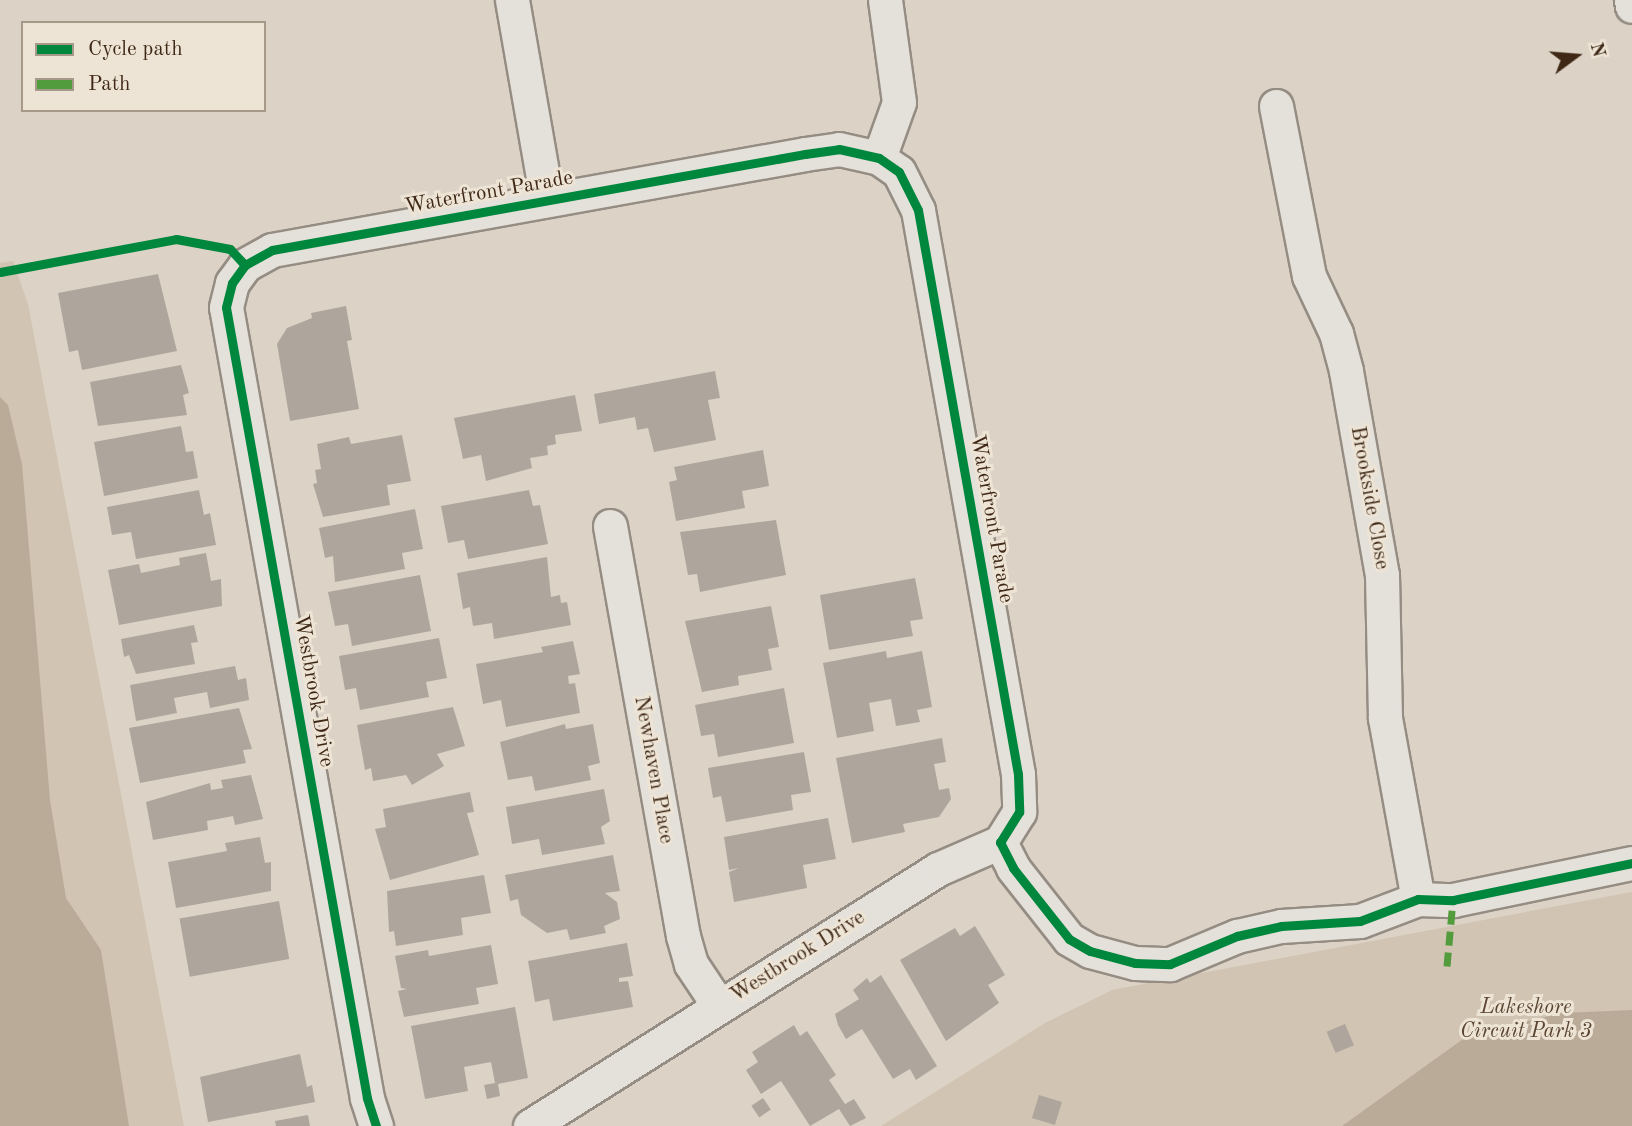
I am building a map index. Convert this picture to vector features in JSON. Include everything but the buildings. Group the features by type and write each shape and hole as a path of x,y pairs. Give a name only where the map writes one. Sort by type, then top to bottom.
{"street":[{"path":"512,0 547,200"},
{"path":"879,158 899,102 885,0"},
{"path":"1631,0 1632,6"},
{"name":"Brookside Close","path":"1276,106 1309,275 1336,333 1354,412 1386,605 1382,680 1385,718 1418,899"},
{"name":"Waterfront Parade","path":"245,265 272,250 839,149 879,158 899,172 918,210 1018,774 1018,811 1000,842"},
{"name":"Westbrook Drive","path":"245,265 232,283 226,307 368,1098 376,1126"},
{"name":"Newhaven Place","path":"610,526 683,936 691,964 719,1006"},
{"path":"1000,842 1013,867 1069,939 1090,951 1135,963 1170,964 1237,936 1281,926 1360,921 1418,899 1453,900 1632,863"},
{"name":"Westbrook Drive","path":"530,1126 938,869 1000,842"}],"green space":[{"path":"13,261 28,304 184,1126 0,1126 0,263"},
{"name":"Lakeshore Circuit Park 3","path":"1632,892 1632,1126 881,1126 1045,1023 1112,990"}],"shaded area":[{"path":"0,397 8,405 22,464 50,800 66,898 101,950 129,1126 0,1126"},
{"path":"1632,1010 1632,1126 1342,1126 1470,1034 1562,1013"}],"marked path":[{"path":"1447,966 1453,900"}],"cycle path":[{"path":"376,1126 367,1098 226,307 232,283 245,265 272,250 805,154 839,149 879,158 899,172 918,210 1018,774 1019,812 1000,842 1013,868 1069,939 1090,951 1135,963 1170,964 1237,936 1281,926 1360,921 1418,899 1453,900 1632,863"},
{"path":"0,272 176,239 230,249 245,265"}]}
